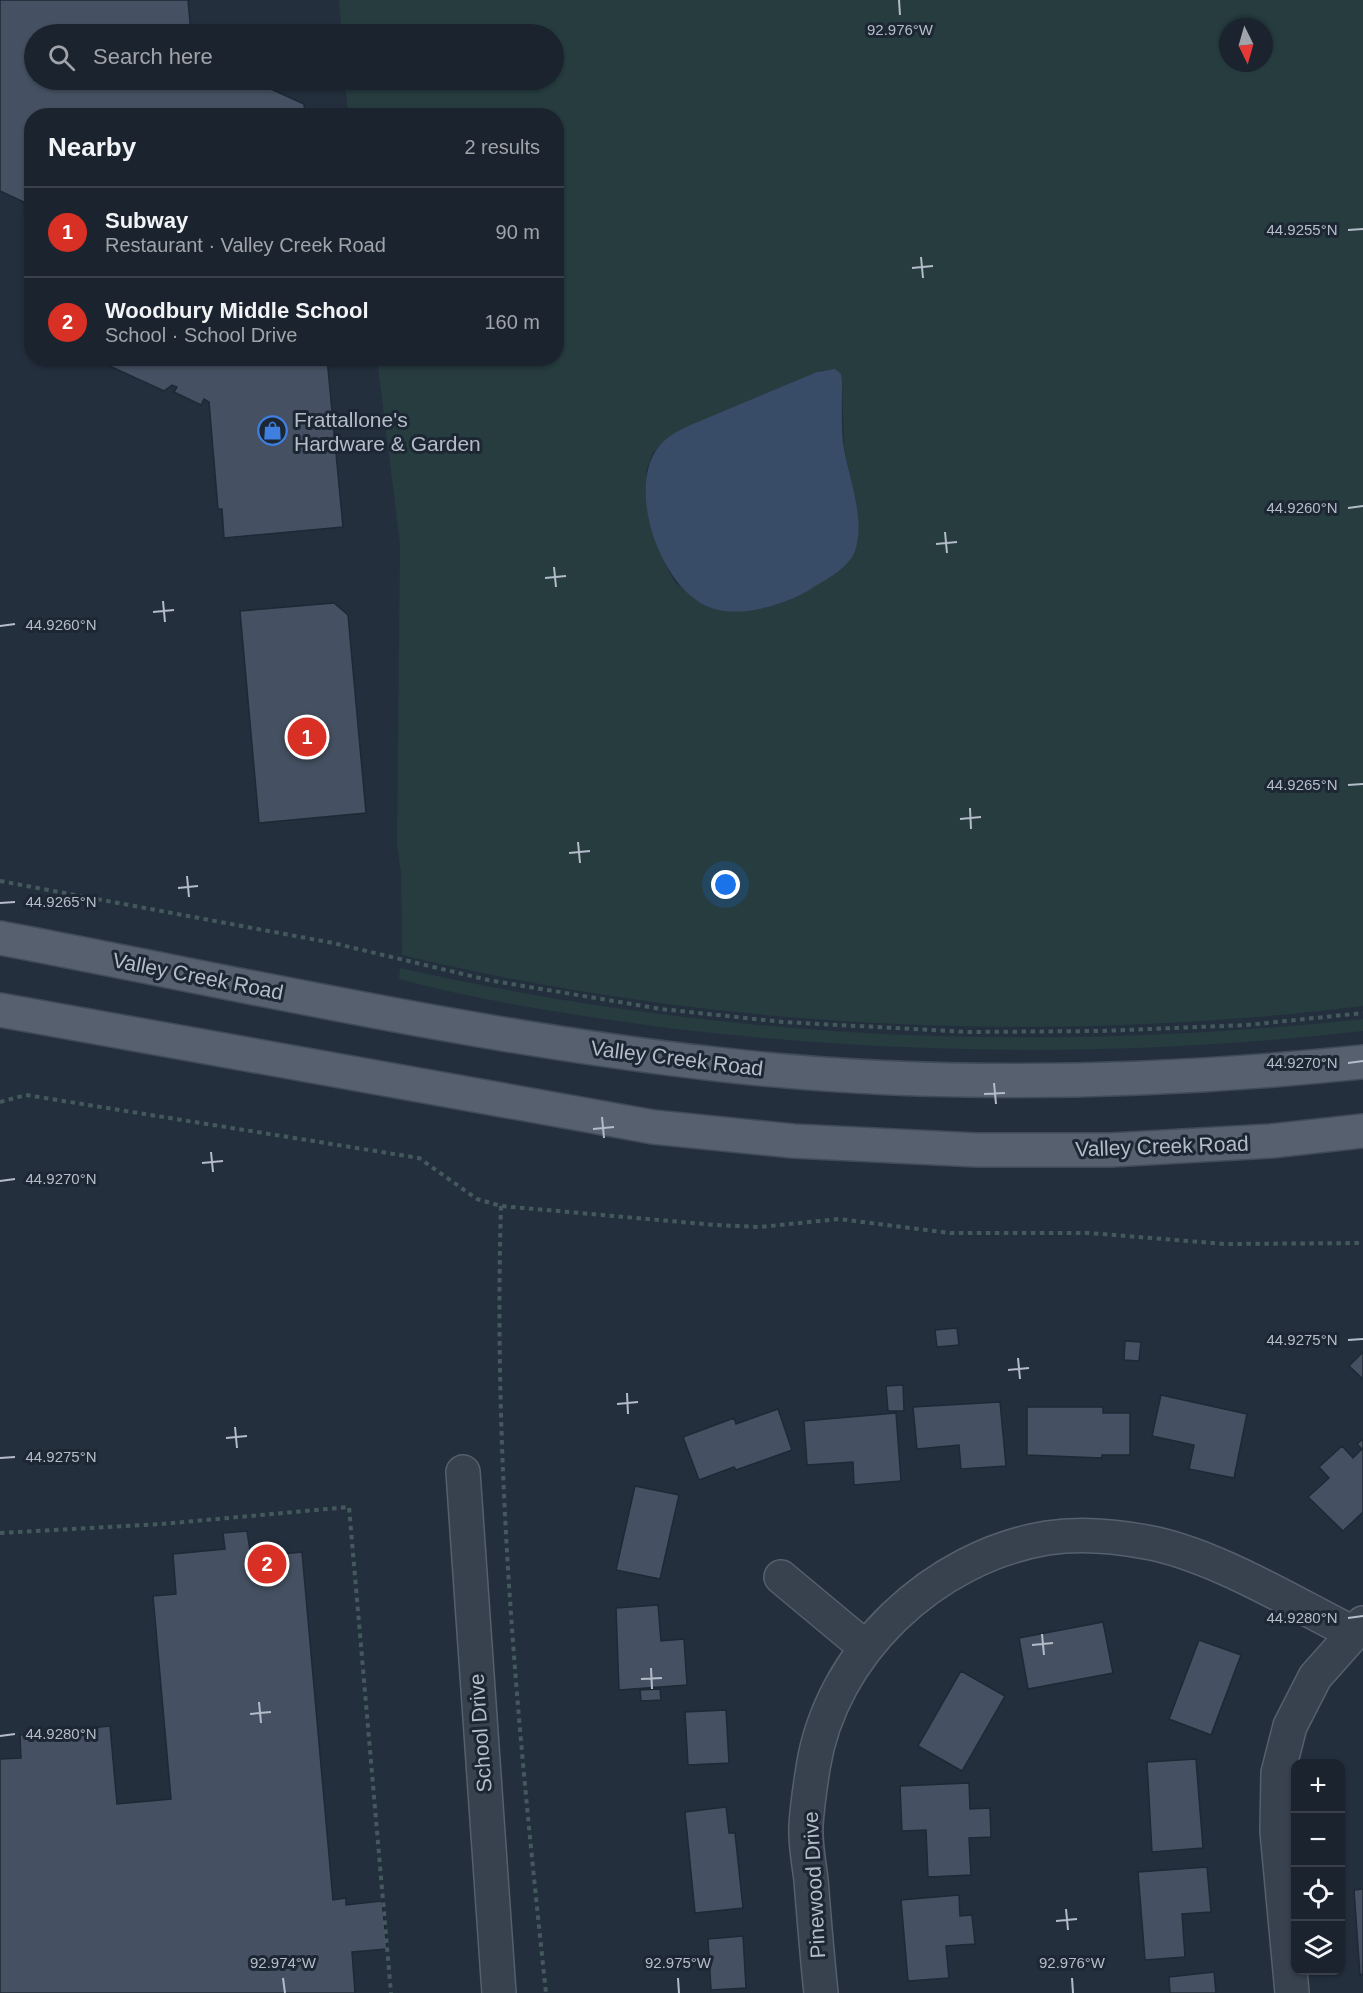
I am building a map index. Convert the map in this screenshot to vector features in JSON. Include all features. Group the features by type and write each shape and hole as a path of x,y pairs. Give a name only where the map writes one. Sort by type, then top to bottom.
{"main road":[{"name":"Valley Creek Road","path":"0,938 564,1045 752,1068 902,1079 1053,1082 1204,1076 1363,1062"},
{"name":"Valley Creek Road","path":"0,1010 653,1127 792,1141 977,1150 1111,1150 1271,1141 1363,1131"}],"street":[{"name":"School Drive","path":"463,1472 499,1993"},
{"name":"Pinewood Drive","path":"821,1993 806,1827 814,1765 830,1708 865,1647 915,1598 957,1570 999,1553 1047,1539 1096,1535 1148,1542 1204,1560 1358,1628"},
{"path":"781,1577 865,1647"},
{"path":"1292,1993 1277,1831 1278,1773 1290,1726 1315,1677 1358,1628"}],"path":[{"path":"0,881 333,943 478,979 661,1009 783,1022 958,1032 1101,1032 1237,1026 1363,1013"},
{"path":"0,1102 26,1095 419,1158 477,1199 501,1206 760,1227 839,1219 950,1233 1089,1233 1225,1244 1363,1243"},
{"path":"501,1206 498,1323 506,1551 518,1725 546,1993"},
{"path":"0,1533 162,1524 350,1507 391,1993"}],"green space":[{"path":"339,0 1363,0 1363,1006 1243,1018 1123,1025 1001,1027 880,1023 759,1014 639,1000 520,980 402,955 401,874 397,843 400,544 378,366 564,366 564,108 347,108 346,90 564,90 564,24 341,24","holes":["823,370 841,374 844,446 858,524 857,540 848,562 807,591 772,605 743,611 676,584 665,564 652,527 646,471 653,452 698,422"]},
{"path":"400,968 520,992 639,1011 759,1025 879,1034 1000,1037 1120,1036 1241,1030 1363,1019 1363,1031 1192,1045 1106,1049 1020,1050 848,1044 763,1038 607,1020 433,988 399,979"}],"water":[{"path":"835,369 841,374 842,380 843,443 857,511 858,538 852,557 836,573 811,589 778,604 754,610 730,611 719,610 698,602 680,585 665,563 654,537 647,509 646,483 651,459 664,441 693,424 817,372"}],"building":[{"path":"0,0 188,0 190,24 24,24 24,90 273,90 304,104 304,108 24,108 24,202 0,191"},
{"path":"109,366 328,366 343,527 224,538 222,509 218,509 209,402 204,399 201,405 174,392 177,387 172,385 164,391"},
{"path":"334,603 348,615 366,813 259,823 240,611"},
{"path":"957,1328 959,1345 937,1347 935,1330"},
{"path":"1125,1341 1141,1342 1139,1361 1124,1360"},
{"path":"1363,1352 1363,1379 1349,1366"},
{"path":"903,1385 904,1411 888,1411 886,1386"},
{"path":"1161,1395 1247,1414 1234,1478 1189,1469 1194,1445 1152,1436"},
{"path":"1000,1402 1006,1466 961,1469 959,1445 917,1449 913,1407"},
{"path":"1027,1407 1103,1407 1103,1413 1130,1413 1130,1455 1102,1455 1102,1458 1027,1455"},
{"path":"778,1409 792,1450 736,1470 734,1467 699,1480 683,1437 734,1418 736,1424"},
{"path":"896,1413 901,1481 854,1485 853,1462 807,1465 804,1421"},
{"path":"1363,1439 1363,1512 1343,1531 1308,1497 1329,1478 1319,1467 1342,1446 1353,1458 1362,1449 1357,1444"},
{"path":"635,1486 679,1495 660,1579 616,1570"},
{"path":"247,1531 251,1557 302,1552 333,1900 346,1898 346,1905 382,1901 387,1949 352,1952 355,1993 0,1993 0,1759 21,1758 20,1735 110,1726 117,1804 171,1799 153,1596 176,1594 173,1554 225,1549 223,1533"},
{"path":"658,1605 661,1641 684,1639 687,1685 619,1690 616,1608"},
{"path":"1103,1622 1113,1673 1028,1689 1019,1638"},
{"path":"1199,1640 1241,1655 1211,1735 1169,1719"},
{"path":"961,1671 1005,1696 962,1771 918,1746"},
{"path":"660,1689 661,1700 641,1701 640,1690"},
{"path":"726,1710 729,1763 688,1765 685,1712"},
{"path":"1196,1759 1203,1848 1152,1852 1147,1762"},
{"path":"969,1783 970,1809 990,1808 991,1837 969,1838 971,1875 928,1877 926,1830 902,1831 900,1786"},
{"path":"726,1807 729,1833 735,1833 743,1908 695,1913 685,1812"},
{"path":"1207,1867 1211,1912 1182,1914 1185,1957 1145,1960 1138,1872"},
{"path":"1363,1889 1363,1974 1360,1975 1354,1890"},
{"path":"959,1895 960,1916 972,1915 975,1944 946,1946 949,1978 908,1981 901,1900"},
{"path":"743,1936 746,1988 711,1990 708,1939"},
{"path":"1214,1972 1216,1993 1170,1993 1169,1977"}],"place":[{"name":"Frattallone's Hardware & Garden","path":"273,431"},
{"name":"Subway","path":"307,737"},
{"name":"Woodbury Middle School","path":"267,1564"}]}
